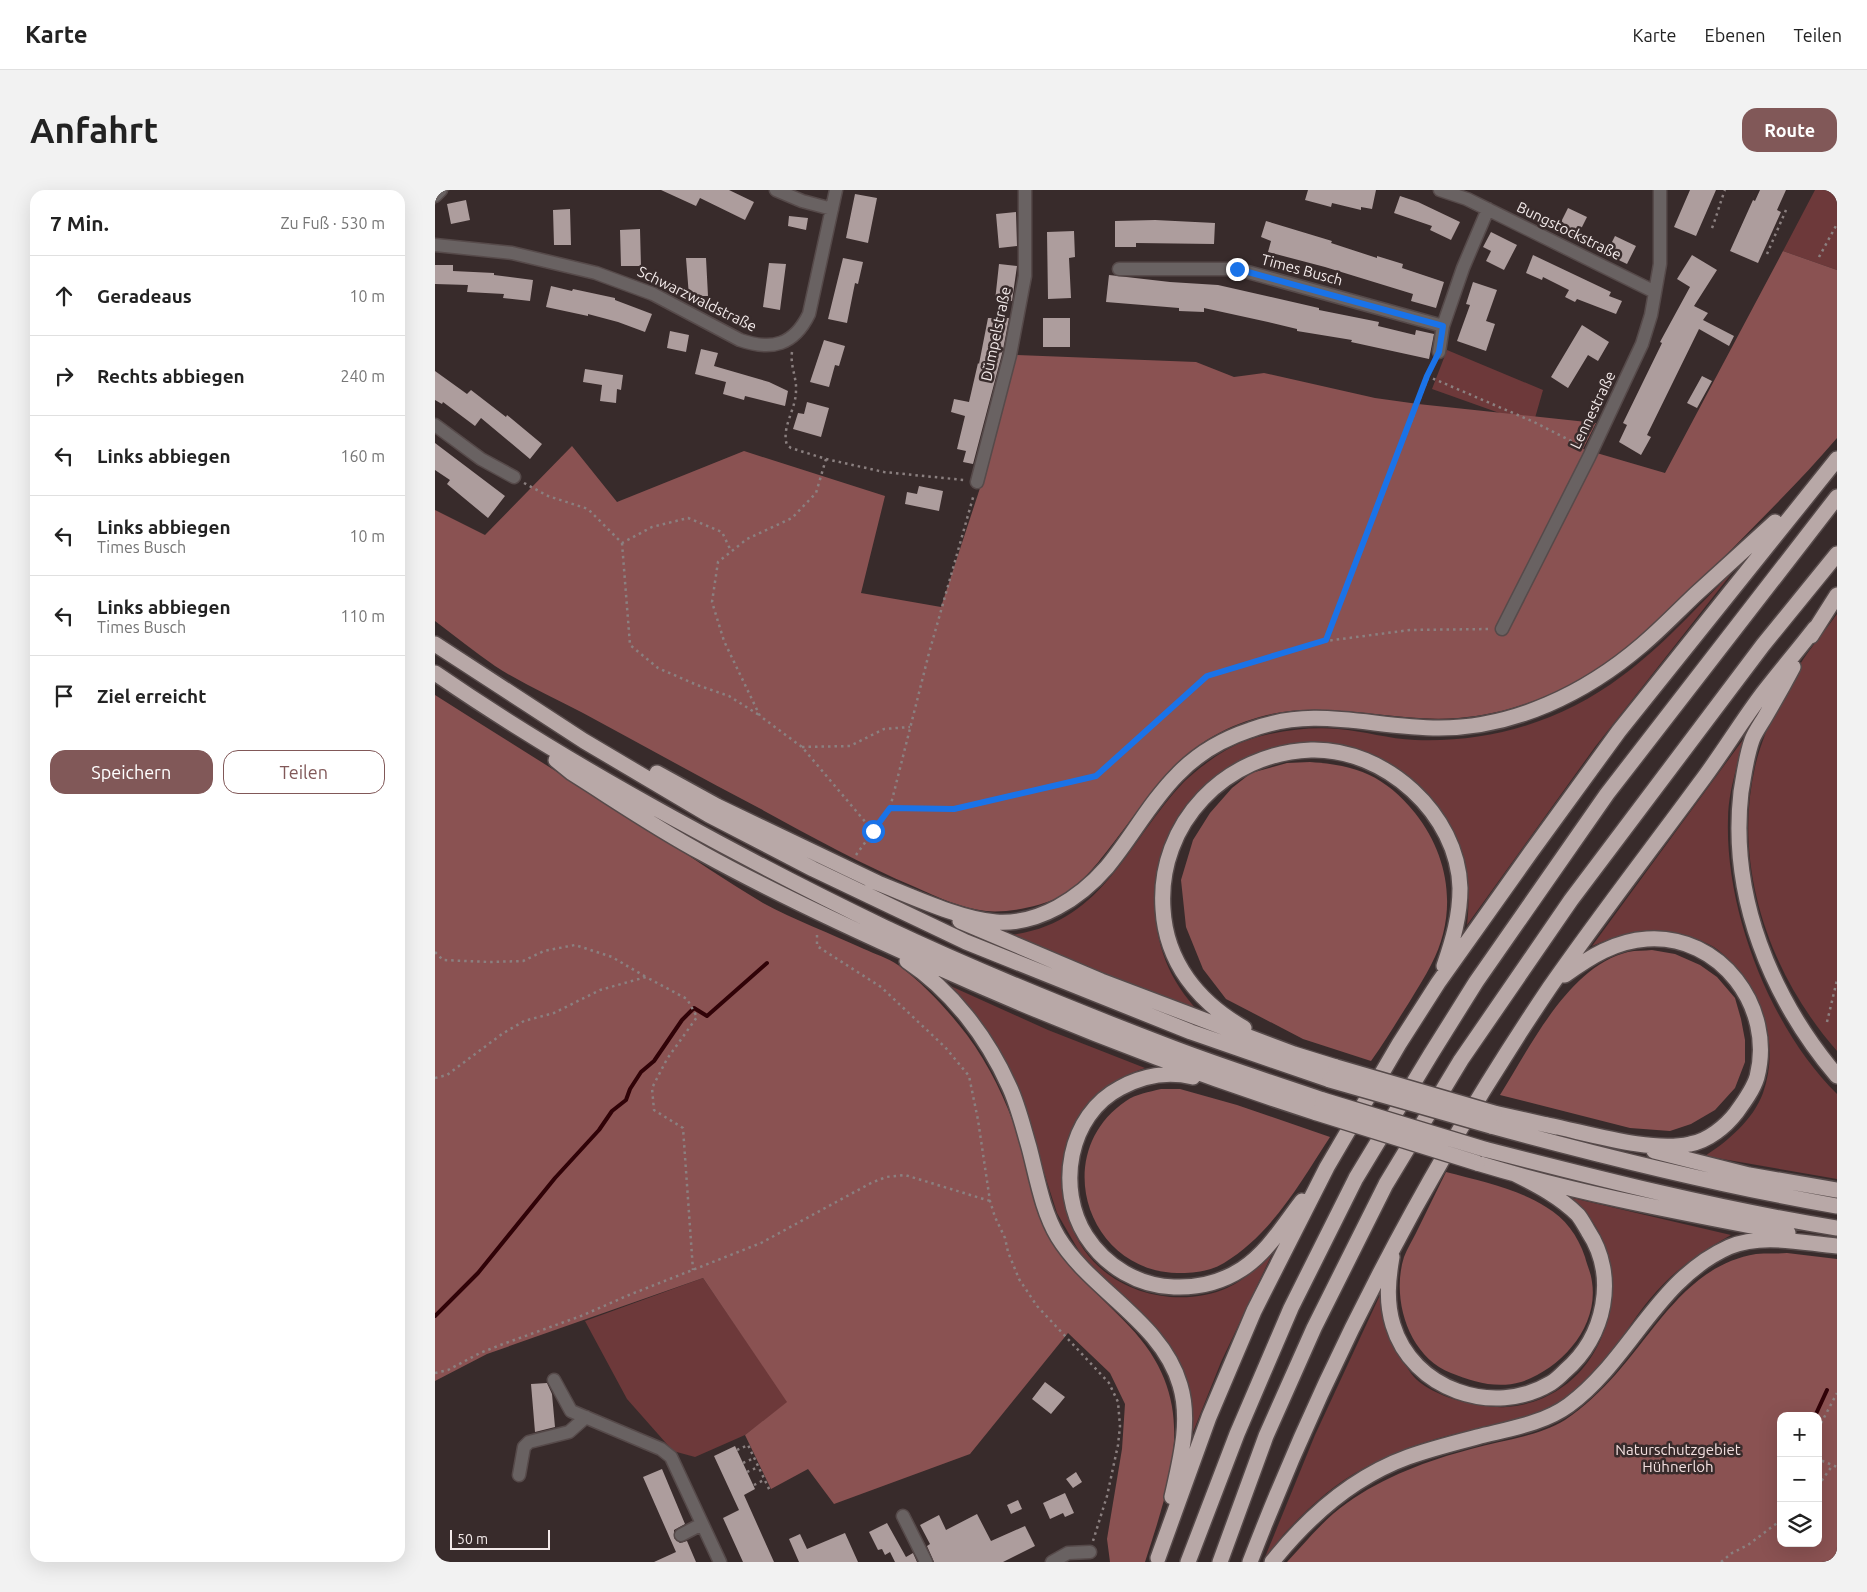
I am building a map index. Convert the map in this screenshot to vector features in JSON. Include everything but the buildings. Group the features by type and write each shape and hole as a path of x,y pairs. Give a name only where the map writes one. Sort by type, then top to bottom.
{"highway":[{"path":"1157,1560 1209,1418 1254,1311 1327,1167 1438,984 1619,731 1837,459"},
{"path":"870,880 977,919 999,922 1038,916 1056,908 1083,890 1106,867 1156,799 1179,773 1198,756 1223,740 1253,728 1279,721 1307,717 1338,718 1412,727 1442,728 1509,718 1541,707 1583,687 1612,669 1643,644 1810,491"},
{"path":"1188,1562 1237,1434 1291,1308 1356,1178 1431,1054 1476,982 1607,794 1837,497"},
{"path":"1220,1562 1266,1436 1313,1328 1386,1184 1461,1060 1571,900 1763,644 1837,554"},
{"path":"1837,595 1815,628 1752,740 1744,771 1738,818 1740,864 1757,937 1772,976 1795,1018 1820,1056 1837,1076"},
{"path":"1250,1562 1272,1503 1343,1343 1394,1242 1498,1066 1552,986 1701,782 1762,694 1815,628"},
{"path":"435,644 584,741 709,815 958,938 1191,1032 1493,1120 1592,1153 1787,1197 1837,1206"},
{"path":"435,673 516,728 751,861 884,927 960,962 1061,1004 1320,1107 1477,1163 1515,1174 1679,1212 1837,1242"},
{"path":"509,691 717,806 870,880 987,934 1101,982 1294,1054"},
{"path":"516,728 572,773 700,852 791,900 1048,1016 1150,1056 1258,1094"},
{"path":"1333,1073 1229,1019 1205,1001 1188,980 1175,958 1164,927 1162,898 1165,867 1173,843 1186,817 1205,795 1225,778 1250,765 1285,753 1312,750 1362,759 1396,777 1417,794 1441,824 1448,839 1457,864 1460,887 1459,917 1438,984"},
{"path":"1493,1120 1548,1125 1655,1147 1691,1144 1713,1134 1731,1120 1745,1102 1757,1078 1761,1056 1759,1027 1751,1004 1741,985 1724,966 1707,954 1687,945 1668,940 1647,939 1613,946 1584,961 1552,986"},
{"path":"877,940 916,967 935,983 976,1028 993,1054 1009,1086 1020,1115 1047,1212 1058,1236 1075,1261 1140,1324 1156,1341 1171,1363 1180,1384 1184,1409 1184,1436 1157,1560"},
{"path":"1327,1167 1269,1245 1243,1268 1218,1281 1192,1288 1144,1283 1121,1271 1101,1255 1086,1236 1077,1215 1070,1180 1071,1159 1077,1135 1090,1114 1110,1093 1132,1082 1162,1074 1189,1076 1258,1094 1320,1107 1613,1182 1804,1223 1837,1228"},
{"path":"1548,1125 1749,1174 1837,1190"},
{"path":"1394,1242 1388,1278 1388,1300 1393,1325 1402,1345 1414,1364 1429,1377 1450,1389 1475,1397 1502,1398 1527,1394 1551,1383 1572,1365 1590,1342 1602,1314 1605,1286 1602,1257 1591,1235 1578,1216 1545,1189 1515,1174"},
{"path":"1273,1562 1291,1539 1315,1514 1349,1487 1375,1473 1406,1458 1517,1428 1549,1417 1567,1406 1598,1380 1658,1303 1702,1262 1729,1247 1748,1241 1768,1240 1837,1246"}],"street":[{"path":"435,196 441,190"},
{"path":"776,190 802,201 832,209"},
{"path":"794,336 802,327 809,314 836,190"},
{"name":"Dümpelstraße","path":"977,482 1010,355 1025,276 1025,190"},
{"name":"Bungstockstraße","path":"1439,190 1469,195 1488,209 1655,292"},
{"name":"Lennestraße","path":"1502,629 1591,452 1642,344 1660,264 1660,190"},
{"path":"1439,352 1443,326 1463,268 1488,209"},
{"name":"Schwarzwaldstraße","path":"435,245 512,253 596,273 653,294 740,340 754,345 779,344 794,336"},
{"name":"Times Busch","path":"1119,269 1237,269 1443,326"},
{"path":"435,425 481,459 514,477"},
{"path":"554,1380 571,1411 661,1449 671,1457 720,1562"},
{"path":"519,1474 524,1447 529,1442 569,1432 586,1417"},
{"path":"903,1516 926,1562"},
{"path":"681,1535 702,1524"},
{"path":"1052,1562 1068,1553 1089,1552"}],"path":[{"path":"1712,228 1725,190"},
{"path":"1767,254 1786,210"},
{"path":"1819,257 1837,224"},
{"path":"794,336 791,361 796,391 786,441 787,445 825,459 884,472 977,482 929,653 890,808 856,854"},
{"path":"1326,640 1427,376 1439,352"},
{"path":"1427,376 1533,422 1591,452"},
{"path":"760,716 725,641 712,602 719,562 747,539 792,518 815,493 825,459"},
{"path":"514,477 548,496 588,509 622,543 630,645 658,668 697,685 729,696 802,747 873,831"},
{"path":"622,543 652,527 688,518 722,532 731,551"},
{"path":"890,808 954,809 1096,776 1207,676 1326,640 1410,630 1502,629"},
{"path":"802,747 850,746 884,729 910,727"},
{"path":"817,935 817,946 881,987 945,1047 969,1076 978,1120 990,1201 1019,1279 1037,1306 1109,1382 1118,1402 1120,1426 1118,1445 1104,1509 1089,1552"},
{"path":"435,952 443,960 489,962 523,960 544,951 575,945 612,957 687,999 697,1017 667,1059 652,1088 654,1110 683,1128 693,1270"},
{"path":"435,1078 447,1075 502,1034 524,1021 554,1013 600,990 646,977"},
{"path":"1827,1022 1837,980"},
{"path":"435,1373 449,1370 480,1353 581,1316 761,1243 886,1177 905,1175 990,1201"},
{"path":"1822,1421 1837,1392"},
{"path":"737,1450 748,1445 770,1491"},
{"path":"1818,1457 1820,1460 1837,1467"},
{"path":"743,1463 755,1458"},
{"path":"1822,1480 1832,1466"},
{"path":"747,1472 758,1467"},
{"path":"754,1485 765,1480"},
{"path":"1721,1562 1777,1523"}],"shaded area":[{"path":"1815,190 1837,190 1837,270 1783,251"},
{"path":"1447,350 1543,390 1533,425 1432,389"},
{"path":"1735,569 1595,747 1467,925 1467,882 1464,862 1458,843 1450,825 1425,792 1396,769 1374,755 1335,747 1299,745 1285,746 1258,753 1219,774 1187,804 1175,821 1166,841 1155,885 1155,917 1161,947 1172,974 1200,1013 1011,935 1043,927 1069,914 1092,897 1111,877 1163,806 1183,783 1206,763 1232,747 1256,737 1298,729 1326,728 1405,739 1443,740 1471,738 1525,726 1550,717 1599,692 1637,665 1666,639"},
{"path":"1837,614 1837,1051 1813,1021 1793,989 1776,954 1762,918 1753,881 1749,843 1749,805 1758,755 1779,702 1812,646"},
{"path":"1745,737 1728,809 1729,855 1734,892 1744,930 1757,967 1773,1003 1792,1037 1813,1067 1837,1094 1837,1179 1705,1156 1731,1137 1753,1112 1763,1093 1770,1059 1766,1024 1761,1008 1744,977 1727,958 1717,949 1706,943 1678,934 1664,932 1620,936 1592,946"},
{"path":"946,984 1048,1030 1145,1068 1111,1085 1073,1131 1065,1151 1063,1179 1067,1211 1079,1243 1097,1265 1130,1287 1169,1297 1189,1297 1208,1294 1234,1285 1272,1254 1221,1362 1191,1437 1168,1345 1143,1314 1087,1263 1076,1246 1057,1213 1029,1119 1006,1064 974,1013"},
{"path":"1568,1197 1731,1235 1707,1249 1677,1271 1649,1300 1600,1367 1581,1386 1564,1399 1526,1416 1416,1445 1364,1468 1341,1482 1311,1507 1283,1535 1263,1562 1315,1435 1380,1295 1381,1310 1387,1332 1397,1352 1414,1377 1432,1390 1455,1400 1497,1407 1530,1403 1551,1394 1569,1382 1585,1366 1597,1347 1606,1327 1610,1304 1610,1268 1608,1255 1600,1233 1587,1214"},
{"path":"703,1278 788,1402 745,1435 695,1457 673,1451 627,1399 585,1321"}],"green space":[{"path":"1783,251 1837,270 1837,438 1797,482 1669,611 1608,661 1574,682 1539,699 1500,711 1458,718 1434,719 1338,711 1291,711 1267,715 1217,734 1197,747 1164,778 1098,863 1084,878 1059,897 1033,906 1013,910 986,911 958,905 875,869 516,679 495,666 435,621 435,510 485,535 572,446 617,502 744,451 885,496 861,593 941,607 981,485 1017,355 1196,362 1234,377 1264,373 1375,398 1596,423 1583,449 1665,473"},
{"path":"435,695 763,903 894,963 908,972 926,989 959,1025 983,1059 1009,1112 1019,1139 1037,1206 1047,1232 1062,1256 1080,1277 1129,1326 1151,1354 1165,1382 1173,1410 1174,1439 1171,1469 1145,1562 1110,1562 1107,1539 1122,1449 1125,1404 1110,1373 1068,1333 970,1454 834,1504 808,1469 771,1489 745,1435 787,1402 703,1278 487,1354 435,1381"},
{"path":"1310,762 1342,766 1356,770 1381,781 1393,790 1404,800 1427,830 1443,867 1447,906 1445,926 1439,946 1424,978 1371,1061 1303,1039 1226,999 1203,969 1186,927 1181,880 1193,840 1210,813 1232,788 1251,773 1287,763"},
{"path":"1652,950 1675,954 1700,965 1717,977 1735,998 1745,1040 1745,1062 1735,1088 1715,1110 1691,1124 1670,1131 1630,1128 1500,1095 1538,1032 1569,991 1587,974 1607,960 1628,952"},
{"path":"1161,1089 1180,1089 1237,1105 1330,1137 1271,1223 1241,1251 1224,1263 1207,1270 1177,1273 1146,1267 1120,1253 1101,1231 1089,1206 1085,1178 1089,1150 1102,1123 1126,1101"},
{"path":"1446,1172 1510,1190 1534,1200 1553,1211 1570,1228 1579,1242 1585,1257 1591,1279 1593,1299 1583,1330 1563,1357 1536,1376 1521,1382 1503,1385 1485,1384 1451,1373 1436,1365 1424,1353 1414,1340 1406,1324 1400,1290 1404,1257"},
{"name":"Naturschutzgebiet Hühnerloh","path":"1787,1253 1837,1259 1837,1562 1287,1562 1331,1516 1347,1503 1391,1477 1439,1458 1531,1434 1565,1420 1598,1393 1676,1301 1693,1285 1712,1271 1732,1260 1756,1254"}],"waterway":[{"path":"435,1316 478,1273 555,1178 599,1130 612,1111 626,1100 630,1089 641,1072 654,1061 682,1020 694,1008 707,1016 767,963"},
{"path":"1817,1412 1827,1390"}],"route":[{"path":"873,831 890,808 954,809 1096,776 1207,676 1326,640 1427,376 1439,352 1443,326 1237,269"}]}
